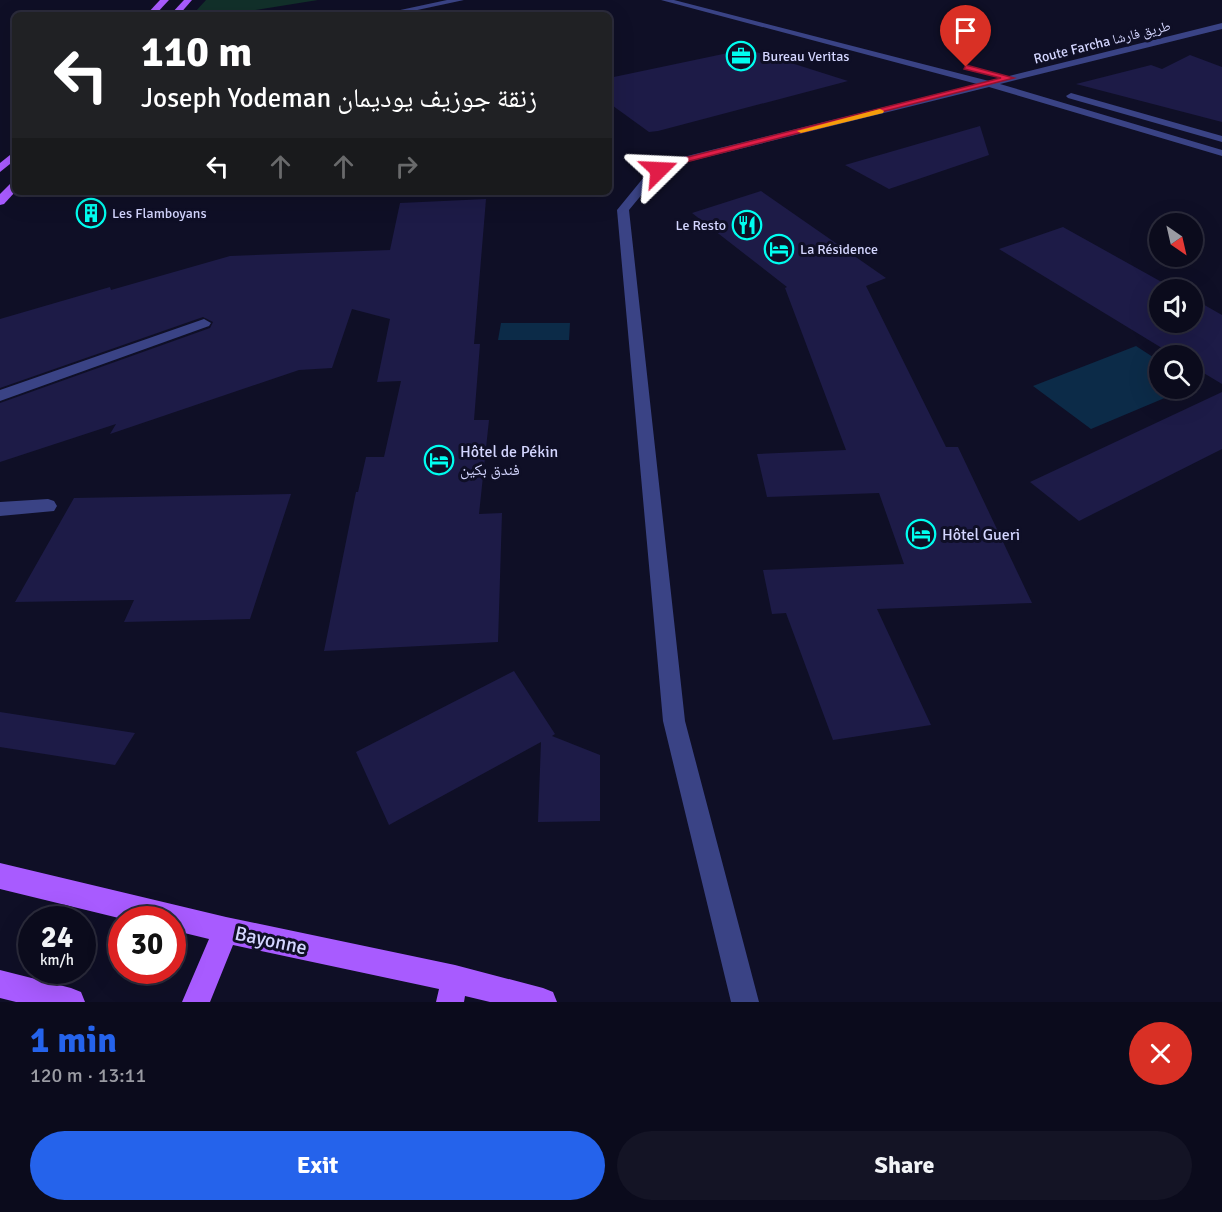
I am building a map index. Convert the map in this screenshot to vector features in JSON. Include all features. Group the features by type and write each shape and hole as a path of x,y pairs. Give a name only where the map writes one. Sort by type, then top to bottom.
{"main road":[{"path":"153,12 165,0"},
{"path":"177,12 188,0"},
{"path":"0,169 12,157"},
{"path":"0,201 12,188"},
{"name":"Bayonne","path":"0,876 226,930 453,991 543,1002"},
{"path":"196,1002 226,930"},
{"path":"0,984 71,1002"}],"street":[{"path":"397,12 460,0"},
{"path":"665,0 989,84 1222,153"},
{"path":"704,0 1032,85"},
{"name":"Route Farcha طريق فارشا","path":"745,1002 674,721 623,210 640,185 659,170 683,160 1222,26"},
{"path":"1066,94 1222,139"},
{"path":"0,396 204,323"},
{"path":"0,509 48,506"}],"green space":[{"path":"206,0 318,0 243,12 195,12"}],"water":[{"path":"501,323 570,323 569,340 498,340"},
{"path":"1136,346 1149,354 1149,399 1162,399 1091,429 1033,386"}],"building":[{"path":"747,49 848,81 649,132 612,105 612,77"},
{"path":"1190,55 1222,67 1222,122 1076,84 1151,65 1162,69"},
{"path":"980,126 989,155 889,189 845,165"},
{"path":"761,191 886,278 866,286 946,447 958,447 1032,603 877,609 931,725 833,740 786,613 772,614 763,570 904,564 879,493 767,497 757,454 846,450 785,288 787,287 692,213"},
{"path":"486,199 474,344 480,344 474,420 489,420 479,514 502,513 498,642 324,651 356,492 358,492 366,457 384,457 401,381 377,382 390,319 352,309 332,368 299,370 110,434 116,424 0,462 0,403 210,328 213,322 203,317 0,388 0,319 110,287 111,290 230,256 390,250 400,203"},
{"path":"1063,227 1156,279 1149,279 1149,333 1203,333 1203,304 1222,315 1222,384 1203,373 1203,345 1157,345 999,249"},
{"path":"1222,392 1222,449 1079,521 1030,482"},
{"path":"291,494 250,619 124,622 134,600 15,602 74,498"},
{"path":"514,671 555,734 552,736 600,755 600,821 538,822 541,742 389,825 356,752"},
{"path":"0,712 135,733 115,765 0,747"}],"slow traffic":[{"path":"801,131 880,111"}],"place":[{"name":"Bureau Veritas","path":"741,56"},
{"name":"Les Flamboyans","path":"91,213"},
{"name":"Le Resto","path":"747,225"},
{"name":"La Résidence","path":"779,249"},
{"name":"Hôtel de Pékin فندق بكين","path":"439,460"},
{"name":"Hôtel Gueri","path":"921,534"}],"route":[{"path":"659,170 683,160 1010,78 966,67"}]}
